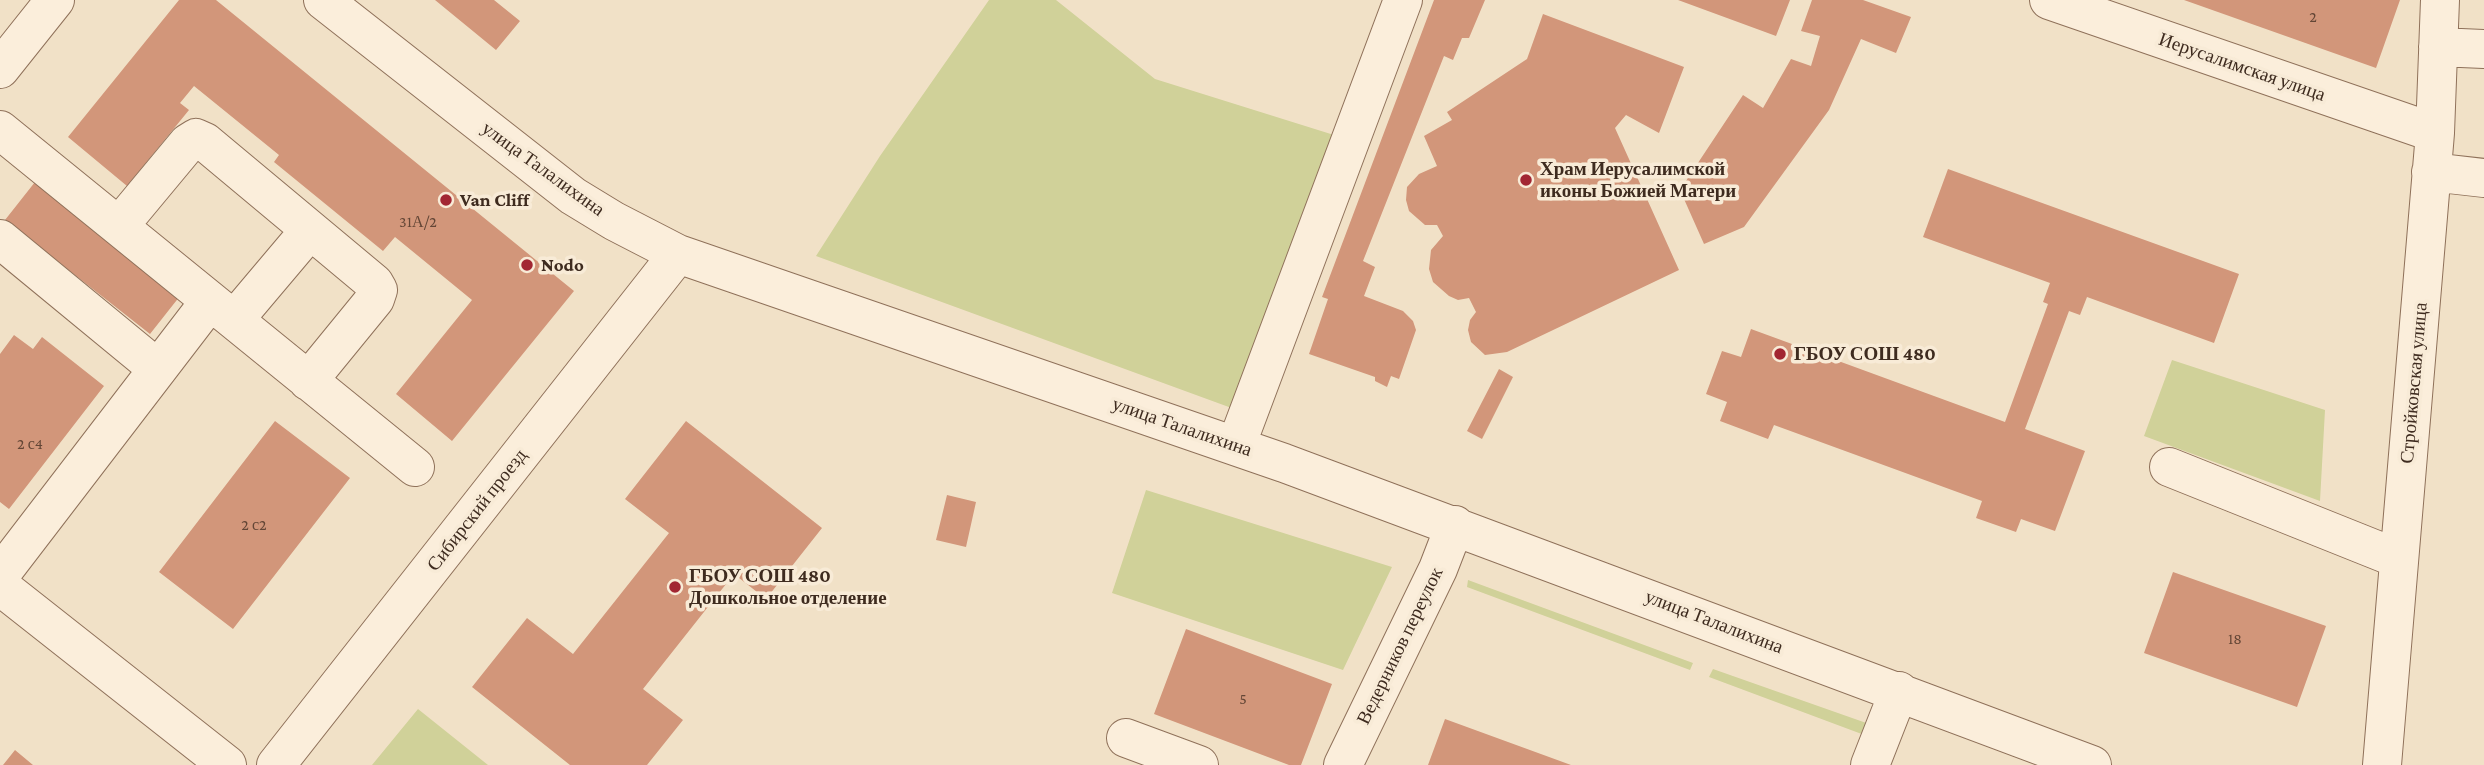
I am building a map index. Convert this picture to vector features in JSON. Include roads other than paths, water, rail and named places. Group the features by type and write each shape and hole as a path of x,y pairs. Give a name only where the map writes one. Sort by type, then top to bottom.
{"street":[{"path":"0,69 55,0"},
{"name":"улица Талалихина","path":"323,0 573,196 678,254 1237,446 2092,765"},
{"path":"1237,446 1403,0"},
{"name":"Иерусалимская улица","path":"2049,0 2435,133"},
{"name":"Стройковская улица","path":"2382,765 2435,133 2440,0"},
{"path":"2438,47 2484,49"},
{"path":"0,130 415,467"},
{"path":"119,226 188,143 197,138 205,142 379,290 375,299 308,380"},
{"path":"2431,172 2484,178"},
{"path":"0,575 158,369 310,230"},
{"path":"0,239 158,369"},
{"name":"Сибирский проезд","path":"276,765 678,254"},
{"path":"2169,467 2399,559"},
{"name":"Ведерников переулок","path":"1343,765 1438,569 1455,526"},
{"path":"0,586 227,765"},
{"path":"1870,765 1899,691"},
{"path":"1126,738 1199,765"}],"place":[{"name":"Храм Иерусалимской иконы Божией Матери","path":"1526,180"},
{"name":"Van Cliff","path":"446,200"},
{"name":"Nodo","path":"527,265"},
{"name":"ГБОУ СОШ 480","path":"1780,354"},
{"name":"ГБОУ СОШ 480 Дошкольное отделение","path":"675,587"}]}
